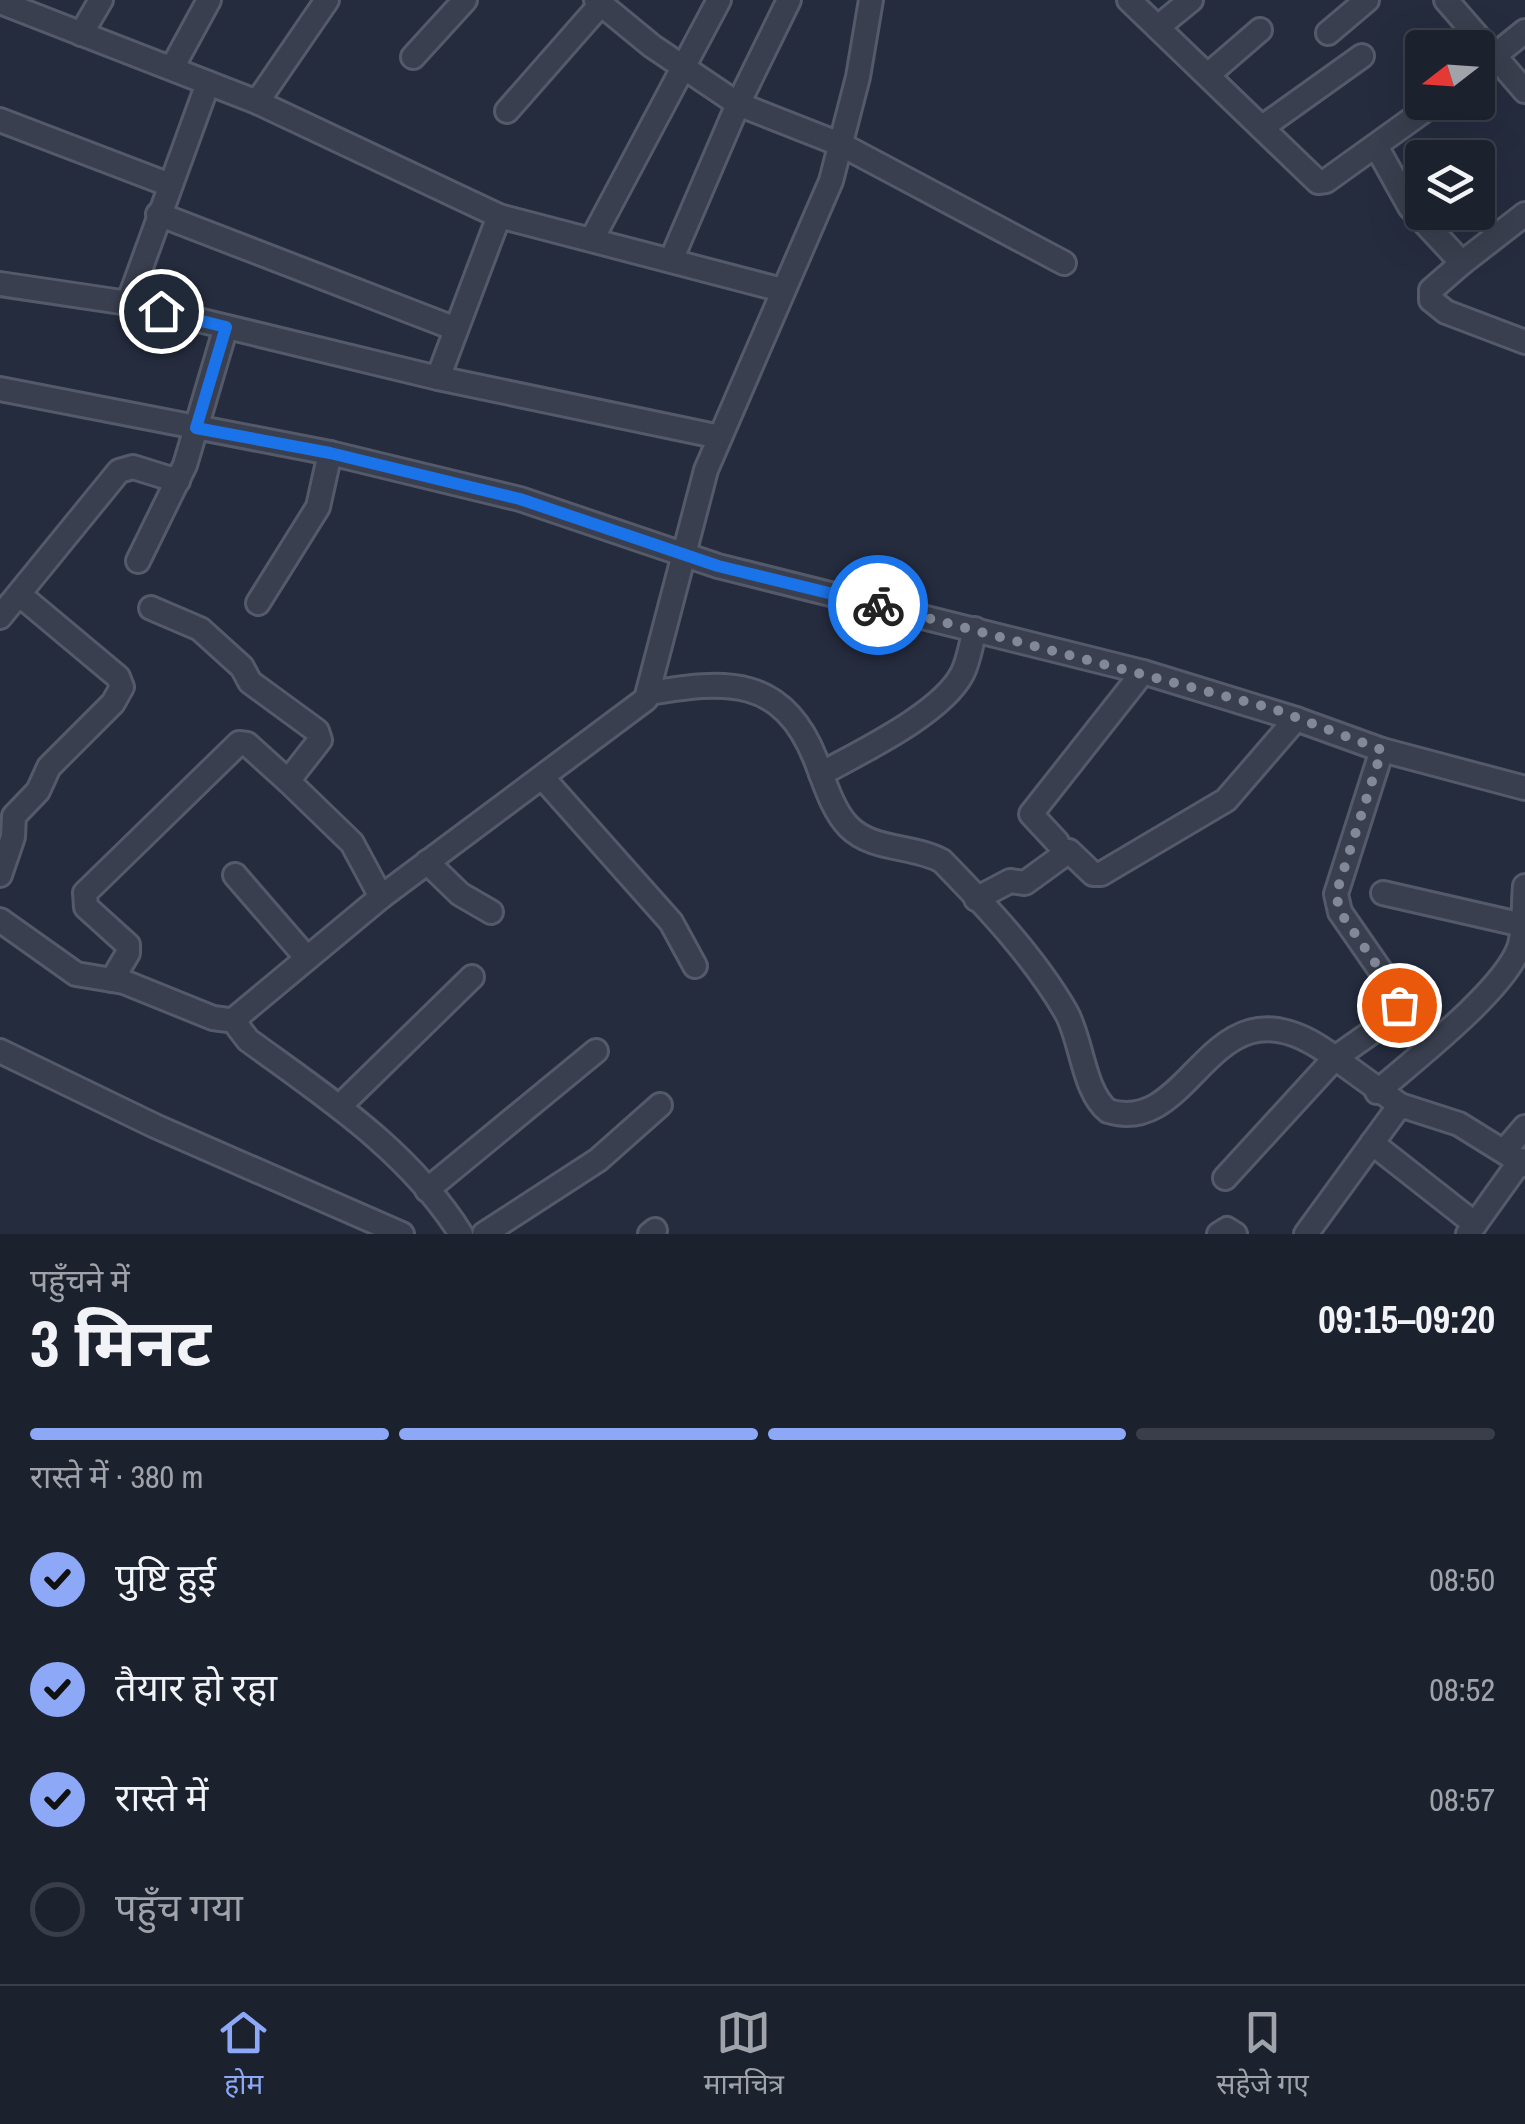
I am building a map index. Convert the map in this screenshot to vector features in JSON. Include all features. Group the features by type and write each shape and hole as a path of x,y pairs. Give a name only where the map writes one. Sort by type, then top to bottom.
{"street":[{"path":"82,34 101,0"},
{"path":"172,68 208,0"},
{"path":"256,102 327,0"},
{"path":"413,57 465,0"},
{"path":"592,239 719,0"},
{"path":"672,258 738,104 790,0"},
{"path":"650,693 703,480 842,145 871,0"},
{"path":"1128,0 1264,126 1318,182 1411,120"},
{"path":"1158,27 1191,0"},
{"path":"1328,33 1367,0"},
{"path":"1446,0 1465,30"},
{"path":"0,2 256,102 499,216 672,258 782,290"},
{"path":"506,110 599,2 682,67 738,104 842,145 1064,264"},
{"path":"1209,74 1260,30"},
{"path":"1495,55 1525,32"},
{"path":"1264,126 1362,56"},
{"path":"1495,68 1525,90"},
{"path":"128,304 208,83"},
{"path":"0,120 170,185"},
{"path":"1376,146 1410,207 1462,263"},
{"path":"158,214 456,329"},
{"path":"1525,214 1431,290 1431,300 1446,312 1525,342"},
{"path":"438,378 499,216"},
{"path":"0,284 128,304 438,378 720,437"},
{"path":"138,561 178,481 218,364 226,327"},
{"path":"0,389 330,453 520,499 684,551 718,566 1143,672 1382,750 1525,788"},
{"path":"258,603 318,507 330,453"},
{"path":"0,617 119,471 133,466 178,481"},
{"path":"0,875 13,837 14,816 38,792 49,767 113,703 122,686 118,677 20,594"},
{"path":"150,608 200,629 242,666 250,682 317,731 320,740 288,781"},
{"path":"821,774 887,737 954,686 964,668 974,629"},
{"path":"1057,842 1031,814 1143,672"},
{"path":"236,1021 245,1006 380,897 650,693 706,684 738,686 766,696 802,726 821,774 851,830 876,843 927,853 942,861 976,899 1065,1010 1096,1096 1108,1112 1130,1116 1152,1108 1238,1034 1269,1032 1308,1040 1400,1105 1459,1124 1518,1158"},
{"path":"976,899 1010,881 1025,883 1068,852 1093,874 1100,874 1226,800 1296,719"},
{"path":"112,980 128,945 86,907 85,893 239,743 247,744 352,843 380,897"},
{"path":"1225,1178 1335,1058 1389,1020 1399,1005 1396,993 1340,912 1336,894 1382,750"},
{"path":"542,778 671,922 695,966"},
{"path":"427,862 460,894 491,912"},
{"path":"235,875 306,958"},
{"path":"1378,1092 1490,988 1518,954 1525,886"},
{"path":"1383,893 1523,925"},
{"path":"0,920 76,974 112,980 213,1018 236,1021"},
{"path":"342,1104 472,977"},
{"path":"236,1021 248,1040 342,1104 427,1190 461,1234"},
{"path":"0,1051 155,1126 402,1234"},
{"path":"427,1190 596,1051"},
{"path":"484,1234 598,1160 660,1105"},
{"path":"1306,1234 1400,1105"},
{"path":"1372,1143 1471,1229 1518,1158 1525,1127"},
{"path":"1219,1234 1228,1228 1235,1234"}],"way so far":[{"path":"878,605 1274,709 1382,750 1336,894 1340,912 1396,993 1399,1005"}],"route":[{"path":"161,311 226,327 196,428 330,453 520,499 684,551 718,566 878,605"}]}
